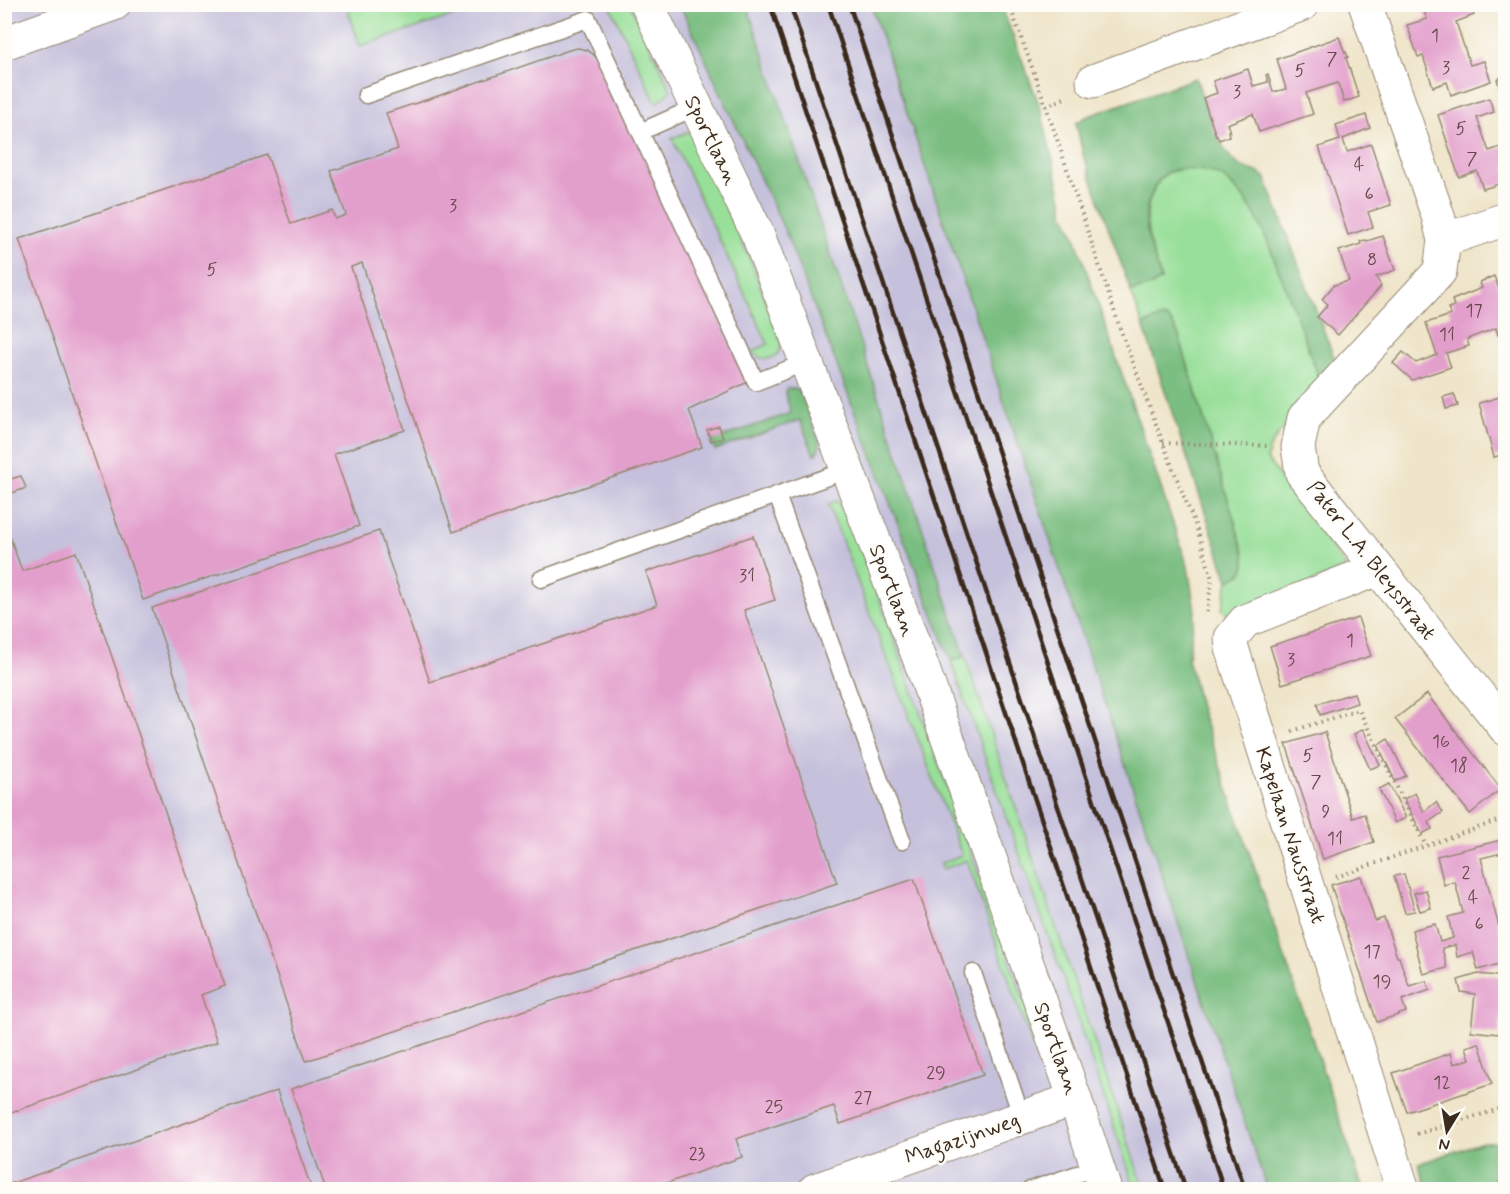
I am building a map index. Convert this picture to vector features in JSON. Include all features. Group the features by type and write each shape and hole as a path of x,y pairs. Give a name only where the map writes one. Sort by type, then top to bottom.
{"street":[{"path":"4,44 114,4"},
{"name":"Sportlaan","path":"646,4 758,235 922,666 1102,1178"},
{"path":"1093,81 1303,4"},
{"name":"Pater L.A. Bleysstraat","path":"1365,4 1438,216 1444,240 1440,271 1304,418 1298,447 1302,473 1506,729"},
{"path":"1444,240 1506,219"},
{"name":"Kapelaan Nausstraat","path":"1378,569 1245,621 1231,638 1232,648 1403,1190"},
{"name":"Magazijnweg","path":"815,1190 1075,1099"}],"lane":[{"path":"366,95 588,19 756,382 806,362"},
{"path":"640,132 696,107"},
{"path":"541,579 847,470"},
{"path":"777,495 902,842"},
{"path":"973,974 1022,1118"},
{"path":"1030,1190 1102,1178"}],"path":[{"path":"1009,4 1046,105 1120,328 1162,443 1198,532 1212,579 1204,625"},
{"path":"1162,443 1298,447"},
{"path":"1261,741 1359,710 1426,846"},
{"path":"1308,887 1506,818"},
{"path":"1389,1143 1506,1107"}],"shaded area":[{"path":"5,5 871,5 1267,1189 5,1190"}],"green space":[{"path":"346,4 486,4 486,5 360,46"},
{"path":"610,5 630,5 671,90 656,103"},
{"path":"680,5 747,5 965,656 951,661 785,231"},
{"path":"871,5 1001,5 1040,107 1063,203 1063,212 1073,231 1188,567 1195,611 1188,658 1200,707 1363,1189 1267,1189"},
{"path":"1196,78 1217,136 1229,156 1239,165 1265,177 1338,368 1322,387 1285,285 1259,223 1243,197 1219,175 1196,170 1179,170 1167,173 1159,181 1148,203 1146,221 1161,280 1131,292 1084,158 1076,123 1086,117"},
{"path":"689,132 752,264 780,339 779,351 772,358 762,358 752,352 768,344 672,138"},
{"path":"1182,169 1203,170 1223,177 1243,197 1260,223 1322,387 1278,435 1270,447 1267,459 1346,567 1232,620 1222,609 1228,581 1242,573 1245,556 1179,336 1172,323 1159,318 1143,325 1131,292 1161,280 1148,233 1150,198 1165,174"},
{"path":"1159,318 1167,318 1179,336 1245,556 1242,573 1228,581 1143,325"},
{"path":"787,388 798,390 802,396 820,444 814,455 800,420 715,450 711,441 791,413 785,393"},
{"path":"837,501 850,518 1040,1045 1042,1053 1036,1056 967,860 943,869 941,863 962,855 828,504"},
{"path":"965,656 1144,1189 1135,1189 951,661"},
{"path":"1483,1142 1494,1142 1502,1150 1498,1189 1428,1189 1418,1164"}],"building":[{"path":"1426,4 1470,4 1474,15 1456,22 1470,65 1484,61 1491,81 1451,95 1447,82 1433,87 1423,56 1418,57 1407,25 1427,19 1422,6"},
{"path":"1339,37 1348,57 1346,58 1359,97 1344,102 1338,83 1306,93 1313,114 1259,132 1253,114 1227,124 1230,131 1228,131 1229,136 1219,140 1203,98 1217,93 1213,81 1248,69 1253,86 1268,82 1266,75 1268,74 1273,92 1286,89 1277,59"},
{"path":"578,48 587,50 600,62 748,382 689,410 702,447 453,532 362,263 351,267 405,430 334,454 359,526 143,600 19,239 267,155 291,224 332,210 335,219 346,215 331,171 398,149 386,113"},
{"path":"1506,76 1506,94 1502,95 1497,79"},
{"path":"1489,98 1494,112 1477,118 1489,151 1506,145 1506,182 1483,189 1477,171 1459,177 1438,115"},
{"path":"1366,115 1370,128 1343,139 1347,152 1371,144 1391,205 1368,212 1373,227 1348,235 1319,147 1340,140 1336,125"},
{"path":"1383,236 1395,270 1376,277 1381,286 1338,335 1317,317 1328,304 1322,299 1334,285 1349,281 1339,251 1361,244 1360,241"},
{"path":"1494,276 1501,294 1506,292 1506,333 1498,335 1496,328 1467,339 1469,346 1446,353 1451,367 1412,380 1393,363 1403,352 1416,363 1437,355 1426,323 1451,315 1448,308 1454,306 1452,300 1482,288 1480,282"},
{"path":"1454,394 1458,406 1446,409 1443,397"},
{"path":"1506,395 1506,454 1494,457 1479,403"},
{"path":"719,426 723,438 711,441 707,430"},
{"path":"21,476 26,488 4,496 4,481"},
{"path":"4,520 22,571 76,552 225,986 201,995 217,1042 4,1115"},
{"path":"379,531 430,682 657,605 646,572 753,536 775,600 744,610 837,883 306,1061 152,608"},
{"path":"1358,618 1371,656 1282,684 1270,646"},
{"path":"1354,693 1357,703 1320,715 1317,704"},
{"path":"1427,694 1501,789 1470,814 1395,719"},
{"path":"1363,729 1380,765 1370,769 1354,734"},
{"path":"1325,732 1353,818 1365,814 1374,842 1323,859 1286,744"},
{"path":"1388,739 1406,776 1395,781 1378,745"},
{"path":"1389,784 1406,818 1395,823 1379,789"},
{"path":"1415,793 1424,812 1436,802 1443,812 1429,822 1432,829 1422,834 1404,799"},
{"path":"1505,839 1506,852 1481,858 1506,954 1506,962 1478,970 1473,952 1457,957 1455,945 1442,948 1447,968 1423,974 1412,930 1435,924 1440,942 1453,938 1448,917 1463,913 1455,882 1444,885 1437,856"},
{"path":"1404,874 1415,911 1405,913 1394,876"},
{"path":"1361,876 1375,921 1384,918 1409,986 1426,981 1430,990 1402,1000 1406,1012 1377,1022 1331,885"},
{"path":"914,879 983,1075 840,1124 834,1106 736,1139 742,1157 647,1190 594,1190 594,1188 588,1190 326,1190 291,1089"},
{"path":"1426,890 1431,908 1420,911 1414,893"},
{"path":"1478,974 1505,977 1499,1034 1471,1031 1475,994 1461,992 1458,980"},
{"path":"1479,1043 1492,1084 1407,1112 1393,1073 1451,1053 1454,1064 1470,1059 1466,1047"},
{"path":"277,1091 312,1190 4,1190 4,1186"}],"railway":[{"path":"770,4 1165,1190"},
{"path":"790,4 1186,1190"},
{"path":"828,4 1224,1190"},
{"path":"849,4 1245,1190"}]}
